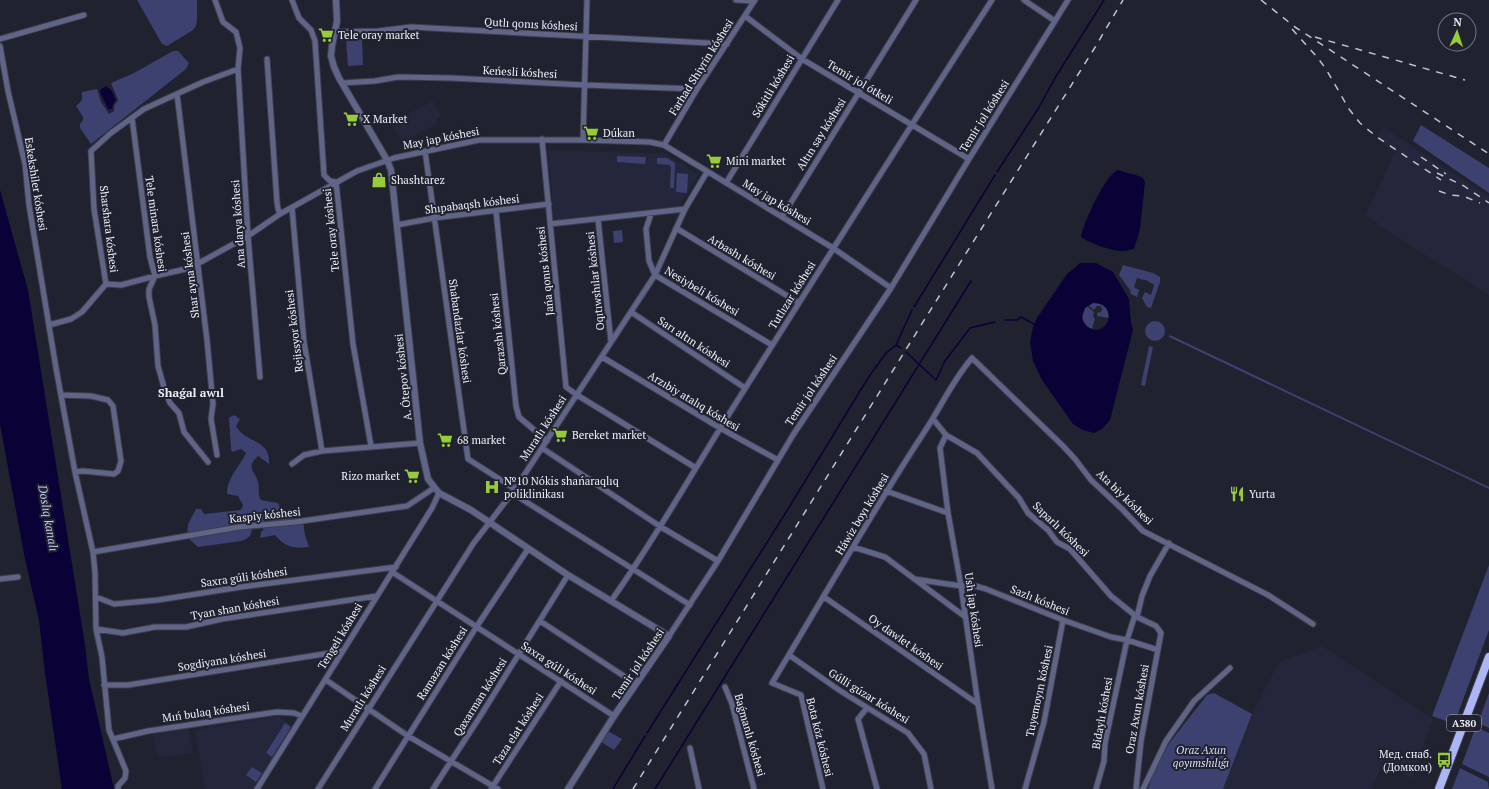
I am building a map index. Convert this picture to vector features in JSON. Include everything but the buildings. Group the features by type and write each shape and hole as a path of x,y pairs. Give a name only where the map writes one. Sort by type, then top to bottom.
{"highway":[{"name":"A380","path":"1439,789 1489,657"}],"street":[{"name":"Ana darya kóshesi","path":"215,0 223,22 236,32 240,48 238,69 248,236 260,377"},
{"name":"Tele oray kóshesi","path":"292,0 299,18 311,30 315,41 324,175 330,181 336,182 353,344 370,446"},
{"name":"A. Ótepov kóshesi","path":"336,0 337,21 332,46 334,67 387,160 390,170 420,442 428,479 439,493 471,510 568,575 669,636"},
{"path":"582,140 587,0"},
{"path":"736,0 755,1"},
{"name":"Sókitli kóshesi","path":"726,183 838,0"},
{"name":"Altın say kóshesi","path":"782,217 916,0"},
{"name":"Tutlızar kóshesi","path":"611,601 661,527 772,345 992,0"},
{"path":"1024,0 1055,20"},
{"name":"Temir jol kóshesi","path":"568,789 614,716 690,605 718,561 778,460 891,288 1068,0"},
{"name":"Farhad Shiyrin kóshesi","path":"664,145 755,1"},
{"path":"0,39 84,15"},
{"name":"Temir jol ótkeli","path":"745,16 802,59 969,159"},
{"name":"Qutlı qonıs kóshesi","path":"335,32 378,31 411,27 727,44"},
{"name":"Eskekshiler kóshesi","path":"0,46 8,91 25,164 29,205 61,395 92,552 95,572 96,629 102,657 109,730 126,771 125,778 118,786 118,789"},
{"path":"267,59 277,202 280,214"},
{"path":"132,118 144,109 238,69"},
{"name":"Keńesli kóshesi","path":"342,83 398,78 451,78 698,89"},
{"name":"Shar ayna kóshesi","path":"177,94 198,263 213,404 211,419 217,455"},
{"name":"Sharshara kóshesi","path":"106,284 94,209 91,152 111,133 132,118"},
{"name":"Tele minara kóshesi","path":"132,118 150,257 154,276 149,289 149,297 155,325 158,366 165,391 170,403 179,413 184,432 208,462"},
{"name":"May jap kóshesi","path":"106,284 121,285 190,268 248,236 280,214 336,182 357,171 387,160 479,140 542,139 650,142 664,145 833,248 891,288"},
{"name":"Jańa qonıs kóshesi","path":"542,139 566,387 696,468"},
{"name":"Shabandazlar kóshesi","path":"425,151 468,459 633,570 690,605"},
{"name":"Muratlı kóshesi","path":"318,789 473,544 514,491 656,275 685,209 707,172"},
{"name":"Shıpabaqsh kóshesi","path":"397,225 434,218 496,212 549,204"},
{"name":"Rejissyor kóshesi","path":"292,208 304,342 322,451"},
{"path":"550,224 651,214 685,209"},
{"name":"Qarazshı kóshesi","path":"496,212 516,406 520,417 547,441"},
{"name":"Nesiybeli kóshesi","path":"651,214 646,229 647,242 649,262 656,275 772,345"},
{"name":"Oqıtıwshılar kóshesi","path":"598,219 611,342"},
{"name":"Arbashı kóshesi","path":"676,228 799,303"},
{"path":"49,325 71,319 82,312 106,284"},
{"name":"Sarı altın kóshesi","path":"631,312 745,388"},
{"name":"Arzıbiy atalıq kóshesi","path":"602,357 720,428 778,460"},
{"name":"Háwiz boyı kóshesi","path":"772,682 789,656 886,491 933,419 959,373 972,358"},
{"name":"Ata biy kóshesi","path":"972,358 1063,446 1091,480 1122,509 1142,531 1169,543 1268,595 1313,624"},
{"path":"61,395 91,396 108,400 113,406 121,461 118,471 114,474 82,471 75,472"},
{"name":"Saparlı kóshesi","path":"933,419 946,435 977,452 1019,498 1028,514 1048,530 1057,542 1070,550 1111,596 1136,616 1156,626 1161,633"},
{"name":"Ush jap kóshesi","path":"946,435 940,448 948,513 961,586 964,616 992,789"},
{"path":"292,464 304,455 322,451 420,442"},
{"path":"542,448 661,527 718,561"},
{"name":"Kaspiy kóshesi","path":"92,552 239,527 295,522 407,506 434,488"},
{"path":"886,491 948,513"},
{"name":"Tengeli kóshesi","path":"257,789 396,567 432,508 439,493"},
{"name":"Bidaylı kóshesi","path":"1096,789 1104,761 1105,743 1127,640 1150,576 1169,543"},
{"name":"Sazlı kóshesi","path":"853,547 885,558 964,616"},
{"name":"Ramazan kóshesi","path":"375,789 477,626 528,549"},
{"name":"Saxra gúli kóshesi","path":"96,597 114,604 158,600 256,585 396,567"},
{"name":"Saxra gúli kóshesi","path":"392,572 614,716"},
{"name":"Qaxarman kóshesi","path":"433,789 568,575"},
{"path":"0,579 18,577"},
{"name":"Sazlı kóshesi","path":"914,579 961,586 972,585 986,589 1063,620 1158,650"},
{"name":"Tyan shan kóshesi","path":"96,629 123,632 155,627 186,627 222,619 377,596"},
{"name":"Oy dawlet kóshesi","path":"824,597 978,704"},
{"name":"Tuyemoyın kóshesi","path":"1025,789 1044,722 1063,620"},
{"path":"540,621 636,684"},
{"name":"Oraz Axun kóshesi","path":"1136,789 1141,741 1161,633"},
{"name":"Sogdiyana kóshesi","path":"104,685 128,685 343,651"},
{"name":"Gúlli gúzar kóshesi","path":"789,656 867,708 908,733 924,754 931,789"},
{"path":"1143,789 1166,741 1194,701 1230,668"},
{"path":"326,680 408,736 452,761 494,788"},
{"name":"Taza elat kóshesi","path":"494,788 561,681"},
{"name":"Bota kóz kóshesi","path":"772,682 801,695 823,789"},
{"name":"Baǵmanlı kóshesi","path":"725,687 732,704 754,789"},
{"path":"867,708 858,719 877,789"},
{"name":"Mıń bulaq kóshesi","path":"113,739 148,731 277,712 294,713 302,716"},
{"path":"690,748 699,789"}],"shaded area":[{"path":"433,101 441,116 437,119 436,124 403,143 390,123"},
{"path":"1383,127 1489,197 1489,295 1378,225 1378,223 1365,215 1395,153 1376,138"},
{"path":"548,150 666,154 698,174 678,208 554,222"},
{"path":"1322,646 1433,719 1412,778 1382,766 1371,789 1223,789 1252,714 1279,662"},
{"path":"278,716 293,727 253,789 205,789 195,730"},
{"path":"188,728 193,753 166,757 157,756 153,734"}],"green space":[{"path":"137,0 197,0 196,26 193,30 167,46 162,44"},
{"path":"362,39 363,65 348,66 346,40"},
{"path":"173,51 178,51 189,63 186,69 91,144 80,128 83,117 76,106 82,100 82,92 97,89 101,102 109,114 114,111 114,106 118,100 111,83 134,73"},
{"path":"1421,125 1489,168 1489,193 1413,141"},
{"path":"617,156 646,157 645,164 617,162"},
{"path":"657,158 667,158 675,163 674,188 670,188 671,167 669,165 657,164"},
{"path":"677,173 688,174 687,193 676,192"},
{"path":"622,230 623,242 614,243 613,231"},
{"path":"1123,265 1153,273 1160,277 1160,282 1151,308 1147,307 1142,298 1145,292 1151,295 1154,285 1146,280 1137,278 1134,287 1139,290 1137,297 1131,294 1130,290 1119,275"},
{"path":"1093,303 1100,304 1105,307 1108,311 1109,318 1097,316 1097,313 1101,312 1102,309 1101,306 1097,306 1094,310 1088,305"},
{"path":"1087,306 1094,312 1093,317 1095,318 1092,329 1086,325 1082,316"},
{"path":"1155,321 1162,324 1165,331 1162,338 1155,341 1148,338 1145,331 1148,324"},
{"path":"1170,335 1489,487 1489,489 1169,337"},
{"path":"1149,346 1153,347 1145,386 1141,385"},
{"path":"234,415 240,419 236,426 240,432 262,446 269,456 269,464 258,456 254,460 251,467 257,478 259,496 261,500 278,503 280,508 290,518 303,521 309,547 298,548 286,545 275,535 260,538 261,532 264,529 258,524 252,529 250,536 241,541 198,547 187,537 188,524 196,509 201,509 204,514 241,510 243,505 238,496 227,494 227,488 231,478 246,453 241,449 232,452 231,449 229,418"},
{"path":"1489,565 1489,630 1454,724 1432,716"},
{"name":"Oraz Axun qoyımshılıǵı","path":"1214,693 1252,714 1223,789 1148,789 1156,765 1170,742 1207,695"},
{"path":"1489,693 1489,728 1478,723"},
{"path":"285,723 291,727 272,757 266,753"},
{"path":"1478,728 1489,733 1489,777 1462,764 1475,729"},
{"path":"608,731 622,739 614,750 601,742"},
{"path":"252,767 262,773 256,782 246,775"},
{"path":"1460,768 1488,782 1489,789 1452,789"}],"water":[{"path":"106,86 111,90 116,100 112,109 108,109 100,92 101,89"},
{"path":"1118,170 1142,177 1145,182 1140,229 1134,249 1125,251 1102,247 1081,237 1095,200 1107,181"},
{"name":"Doslıq kanalı","path":"0,190 28,290 85,645 89,679 114,789 62,789 45,673 39,620 25,559 0,424"},
{"path":"1080,263 1096,263 1113,272 1129,299 1133,330 1110,420 1102,429 1094,433 1083,430 1073,424 1042,380 1033,361 1030,342 1033,327 1037,318 1067,274","holes":["1093,303 1101,304 1106,307 1108,312 1109,318 1107,323 1104,327 1098,330 1086,326 1082,319 1085,308"]}],"waterway":[{"path":"997,172 1038,109 1055,78 1104,0"},
{"path":"914,307 995,175"},
{"path":"655,789 971,281"},
{"path":"896,345 912,310"},
{"path":"1005,320 1017,320 1021,317 1034,324"},
{"path":"906,352 936,380 945,361 970,328 995,322"},
{"path":"647,733 788,509 868,378 886,353 896,345 901,348"},
{"path":"613,789 645,736"}],"railway":[{"path":"633,789 1094,49 1123,0"},
{"path":"1261,0 1295,27 1489,154"},
{"path":"1292,29 1326,69 1349,109 1360,123 1377,137 1441,180"},
{"path":"1315,37 1465,80"},
{"path":"1421,157 1446,174"},
{"path":"1437,173 1464,186 1489,203"},
{"path":"1439,191 1450,195 1463,196 1480,203"}],"place":[{"name":"Tele oray market","path":"326,35"},
{"name":"X Market","path":"351,119"},
{"name":"Dúkan","path":"591,133"},
{"name":"Mini market","path":"714,161"},
{"name":"Shashtarez","path":"379,180"},
{"name":"Bereket market","path":"560,435"},
{"name":"68 market","path":"445,440"},
{"name":"Rizo market","path":"412,476"},
{"name":"№10 Nókis shańaraqlıq poliklinikası","path":"492,487"},
{"name":"Yurta","path":"1237,494"},
{"name":"Мед. снаб. (Домком)","path":"1444,760"}],"district":[{"name":"Shaǵal awıl","path":"191,393"}]}
